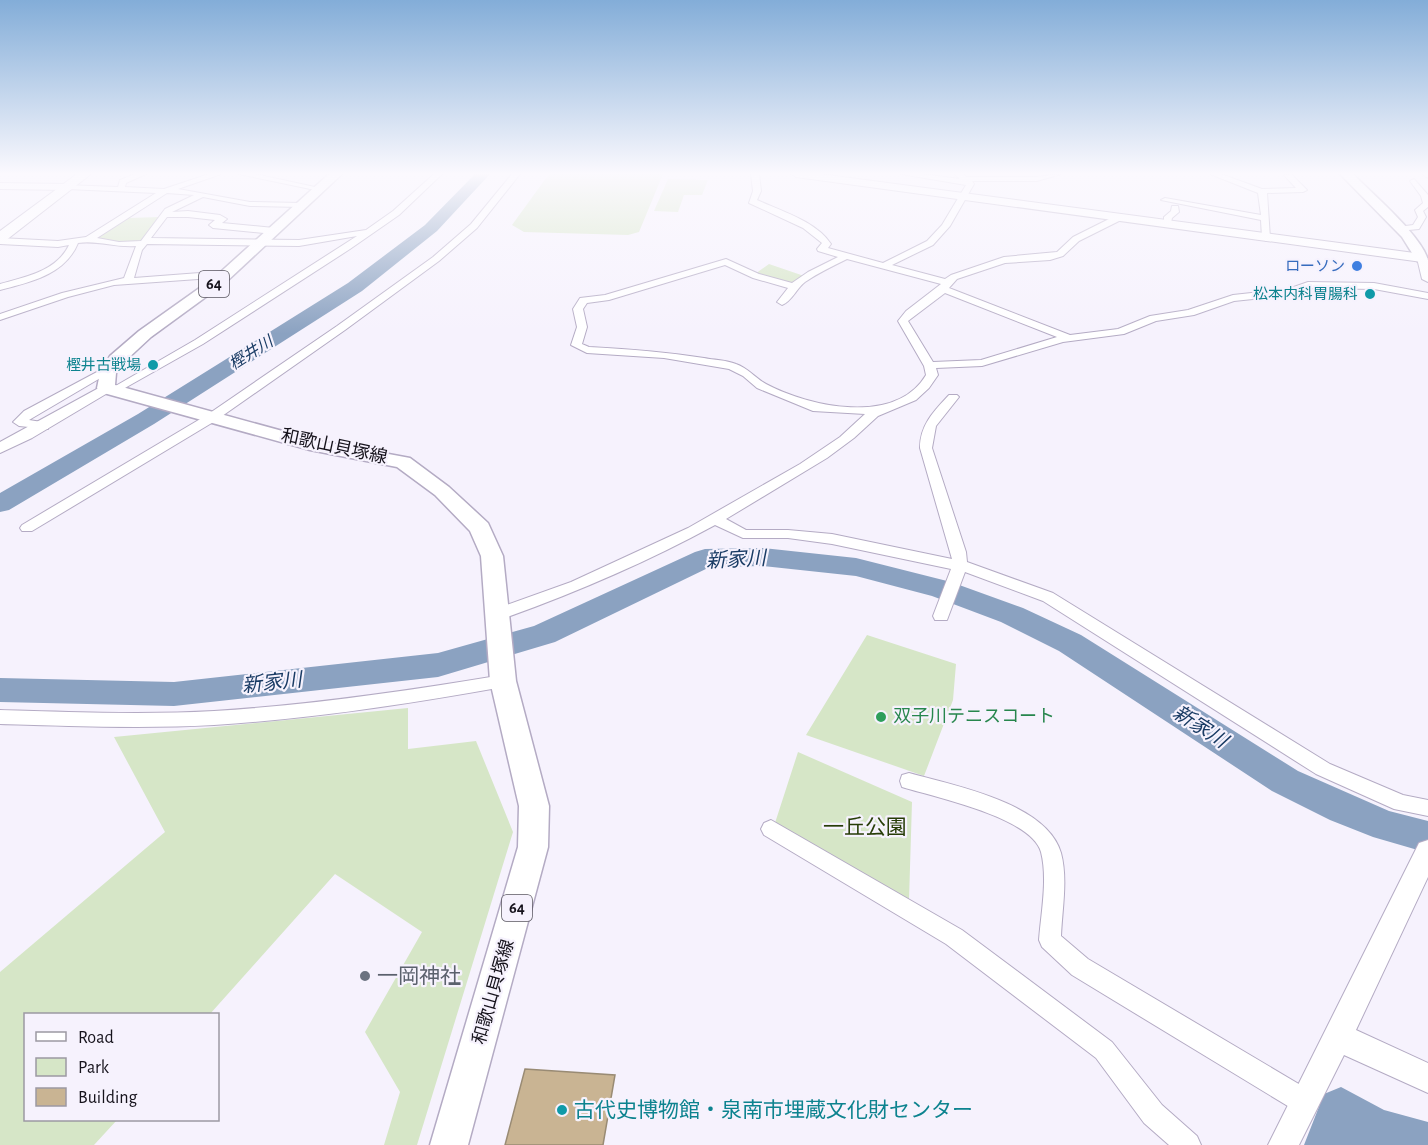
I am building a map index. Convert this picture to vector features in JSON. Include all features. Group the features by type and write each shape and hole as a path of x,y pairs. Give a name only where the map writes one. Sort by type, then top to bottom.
{"highway":[{"path":"0,239 14,227"}],"main road":[{"name":"64","path":"110,368 145,334 201,295 278,227"},
{"path":"1186,227 1425,258"},
{"path":"1401,229 1425,258"},
{"path":"110,368 111,389"},
{"name":"和歌山貝塚線","path":"111,389 317,446 403,462 423,476 480,528 492,556 502,675 534,806 533,846 449,1145"}],"street":[{"path":"0,239 58,244 74,243 89,239 107,227"},
{"path":"129,279 138,250 156,227"},
{"path":"225,227 299,243 369,232"},
{"path":"0,448 199,342 375,227"},
{"path":"27,528 208,417 436,259 472,227"},
{"path":"808,227 827,244 821,249 887,264 1069,338"},
{"path":"887,264 930,243 945,227"},
{"path":"794,287 756,276 726,262 606,298 584,300 578,309 582,327 575,341 576,345 586,350 664,355 732,366 747,374 761,386 817,408 877,411 904,402 916,395 932,375 930,366 903,321 910,313 954,277 1004,260 1050,257 1060,254 1076,239 1099,227"},
{"path":"1265,227 1266,238"},
{"path":"1401,229 1413,227"},
{"path":"89,239 120,245 269,236"},
{"path":"0,287 34,276 59,264 71,254 74,243"},
{"path":"782,302 790,297 794,287 846,256"},
{"path":"1425,258 1428,279"},
{"path":"0,317 65,295 129,279 226,274"},
{"path":"930,366 947,363 982,363 1069,338 1120,332 1154,318 1190,313 1233,298 1290,292 1308,285 1374,285 1428,296"},
{"path":"44,426 19,422 28,414 110,368"},
{"path":"942,616 960,565 959,552 926,448 925,436 929,424 953,397"},
{"path":"497,617 611,570 715,519 807,465 847,438 877,411"},
{"path":"715,519 743,534 780,533 832,538 926,561 960,565 1048,597 1323,769 1362,788 1401,803 1428,808"},
{"path":"0,717 97,719 240,716 402,698 502,675"},
{"path":"909,782 972,798 1032,826 1051,851 1050,940 1080,967 1305,1102"},
{"path":"771,829 954,937 1104,1050 1153,1114 1188,1145"},
{"path":"1283,1145 1420,887 1428,851"},
{"path":"1338,1038 1428,1078"}],"green space":[{"path":"112,227 152,227 141,242 119,244 94,238"},
{"path":"516,227 641,227 639,232 628,235 524,232"},
{"path":"769,264 807,277 792,285 755,274"},
{"name":"双子川テニスコート","path":"867,635 956,664 953,700 924,776 806,735"},
{"path":"408,708 408,749 476,741 513,832 417,1145 384,1145 400,1092 365,1032 422,932 335,874 211,1013 24,1013 24,1121 116,1121 94,1145 0,1145 0,972 165,832 114,737"},
{"name":"一丘公園","path":"798,752 912,802 909,900 775,823"}],"building":[{"name":"古代史博物館・泉南市埋蔵文化財センター","path":"525,1069 615,1075 603,1145 505,1145"}],"waterway":[{"name":"樫井川","path":"0,504 146,419 355,287 432,227"},
{"name":"新家川","path":"0,690 174,694 438,665 544,634 705,558 763,557 856,567 941,589 1012,615 1070,643 1285,781 1343,809 1386,826 1428,837"},
{"path":"1328,1145 1341,1111 1375,1131 1424,1145"}],"place":[{"name":"ローソン","path":"1357,266"},
{"name":"松本内科胃腸科","path":"1370,294"},
{"name":"樫井古戦場","path":"153,365"},
{"name":"双子川テニスコート","path":"881,717"},
{"name":"一岡神社","path":"365,976"},
{"name":"古代史博物館・泉南市埋蔵文化財センター","path":"562,1110"}]}
